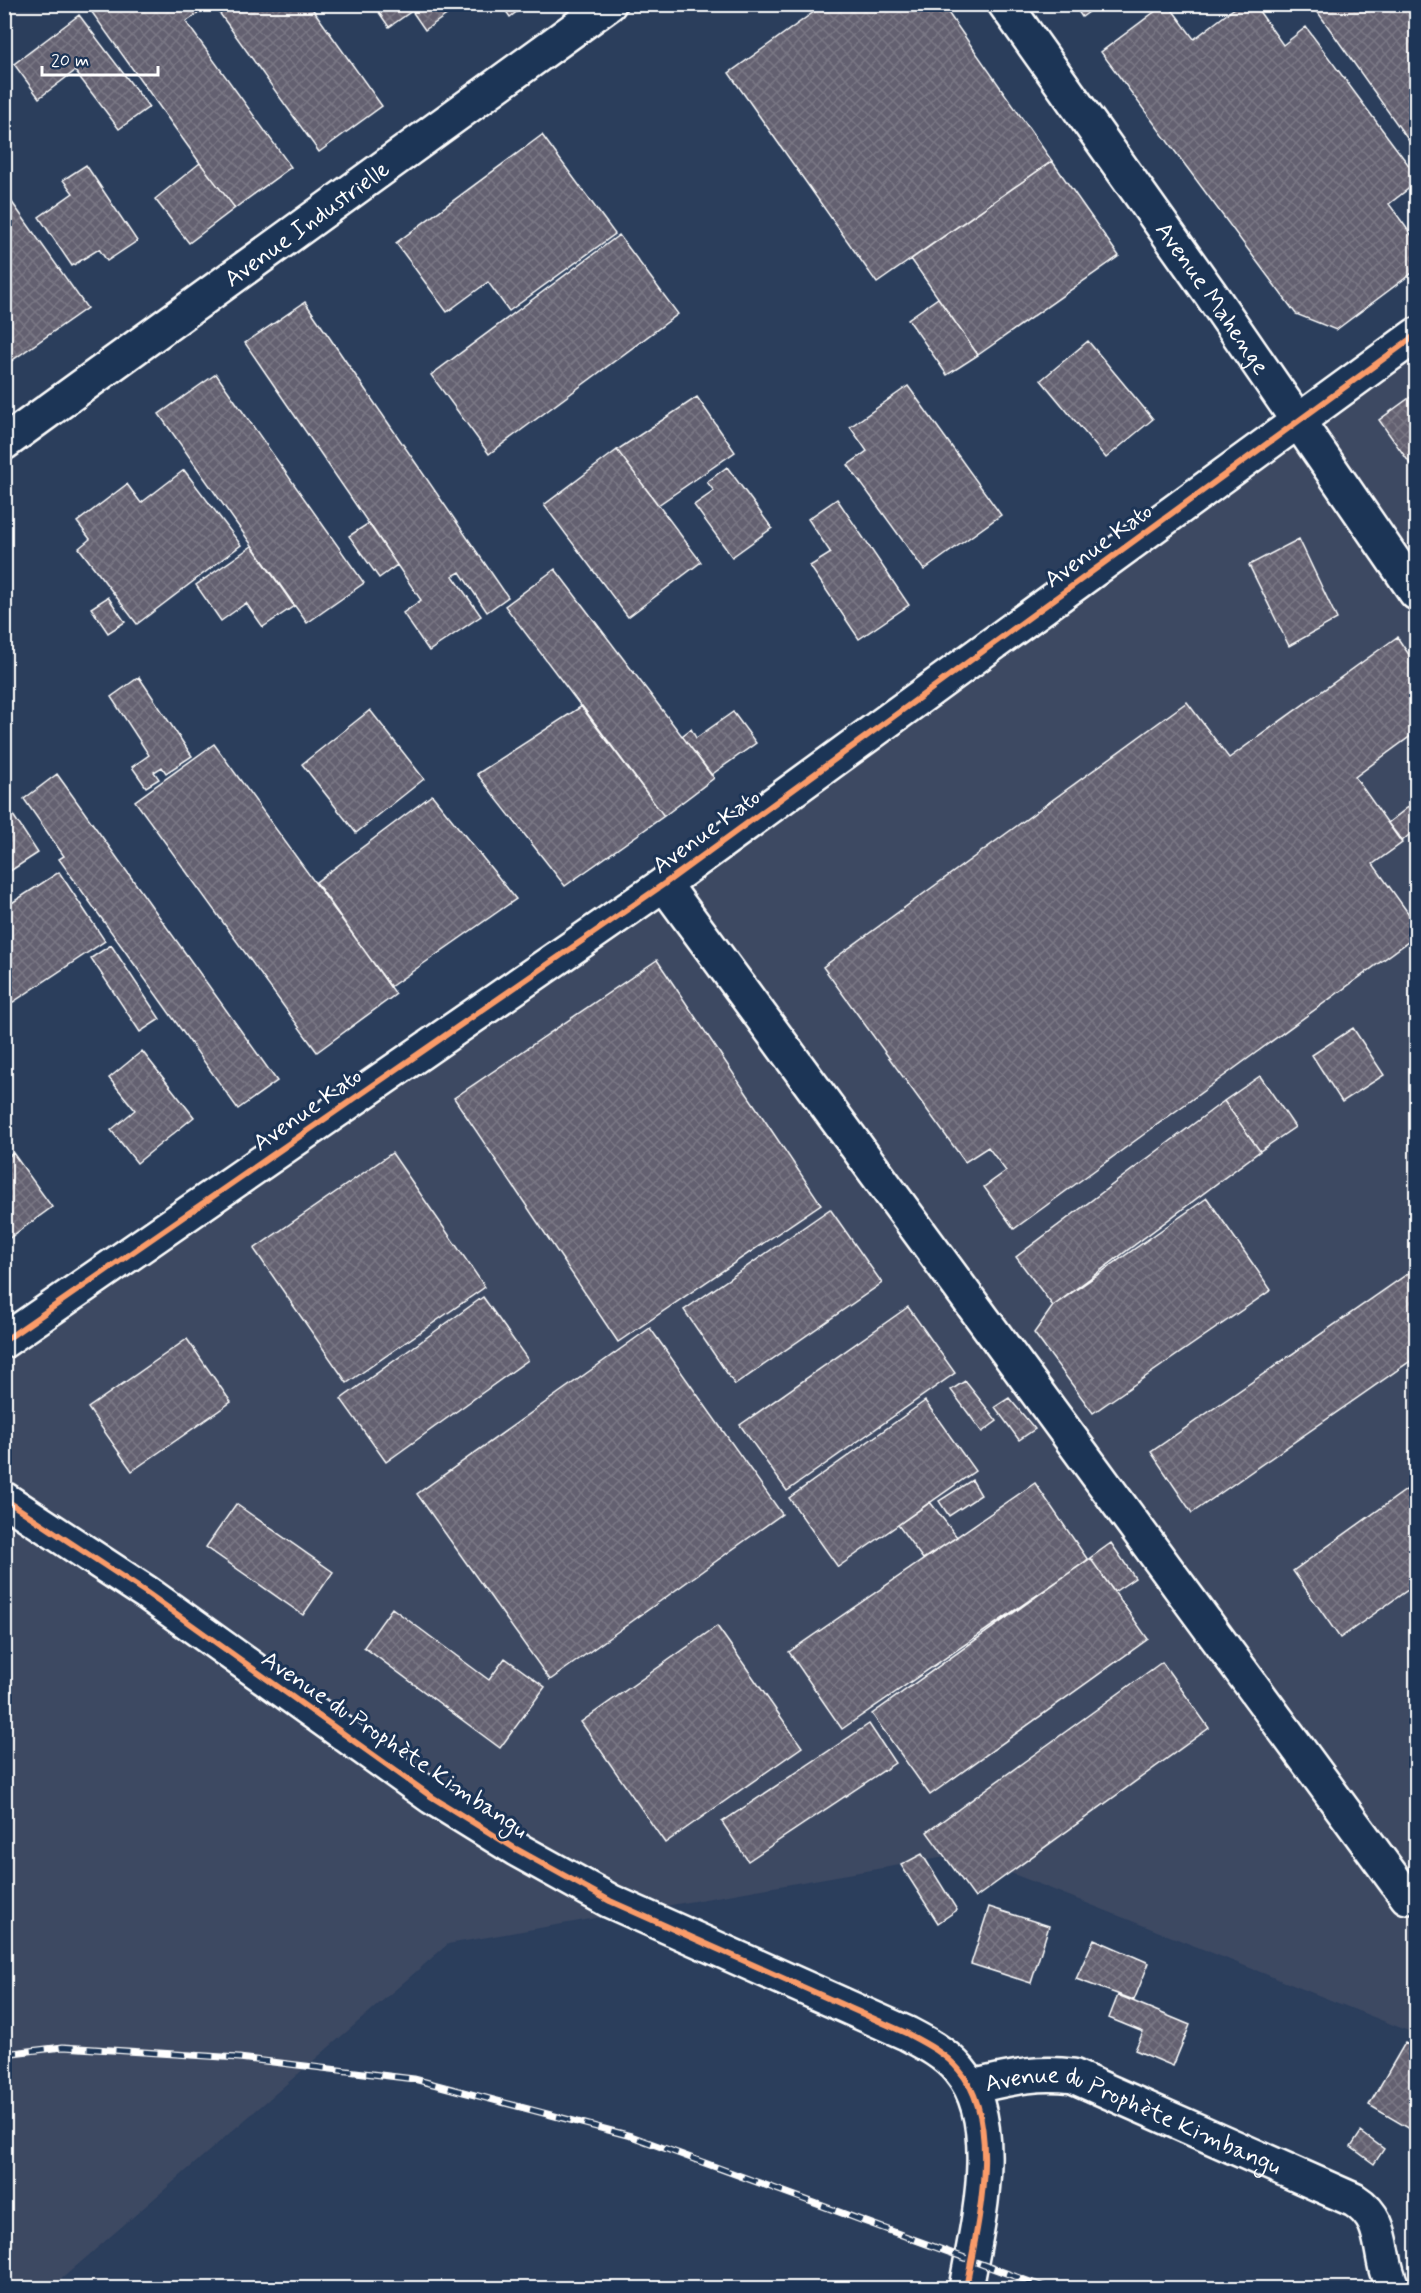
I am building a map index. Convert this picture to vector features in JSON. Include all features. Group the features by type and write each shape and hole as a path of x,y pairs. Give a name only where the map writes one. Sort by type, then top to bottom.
{"street":[{"name":"Avenue Industrielle","path":"4,443 609,4"},
{"name":"Avenue Mahenge","path":"1005,4 1210,293 1416,593"},
{"name":"Avenue Kato","path":"4,1341 664,884 1416,335"},
{"path":"664,884 1407,1897"},
{"name":"Avenue du Prophète Kimbangu","path":"4,1499 147,1593 432,1797 516,1849 610,1901 906,2033 946,2058 959,2070 971,2087 1031,2073 1048,2072 1073,2076 1354,2200 1367,2208 1378,2227 1385,2266 1393,2289"},
{"path":"966,2289 984,2169 981,2116 971,2087"}],"shaded area":[{"path":"1416,355 1416,2034 963,1854 448,1944 51,2288 5,2288 4,1344"}],"building":[{"path":"100,4 211,4 186,22 291,167 235,208 91,11"},
{"path":"213,4 309,4 382,106 319,152"},
{"path":"373,4 452,4 455,9 425,30 412,11 389,27"},
{"path":"501,4 527,4 510,17"},
{"path":"825,4 942,4 1052,161 877,283 729,73"},
{"path":"1073,4 1100,4 1082,17"},
{"path":"1168,4 1194,39 1240,4 1254,4 1283,45 1306,27 1416,175 1416,183 1389,204 1416,241 1416,270 1336,330 1296,314 1101,52"},
{"path":"1312,4 1416,4 1416,151"},
{"path":"79,15 149,107 119,129 75,71 39,98 14,64"},
{"path":"542,135 615,234 509,311 488,282 447,312 396,243"},
{"path":"1052,161 1119,256 978,355 911,259"},
{"path":"200,163 235,208 189,243 155,199"},
{"path":"86,165 137,241 107,261 99,249 72,266 39,217 73,193 63,180"},
{"path":"4,191 87,308 4,366"},
{"path":"619,235 678,314 489,454 431,375"},
{"path":"938,298 978,355 947,375 908,319"},
{"path":"305,302 508,597 487,612 460,572 453,576 481,616 429,651 403,613 421,600 245,343"},
{"path":"1088,341 1153,419 1106,458 1041,380"},
{"path":"216,374 364,583 307,623 159,414"},
{"path":"908,386 1001,515 924,570 848,465 867,451 850,427"},
{"path":"1416,393 1416,472 1379,420"},
{"path":"697,397 735,452 658,505 617,450"},
{"path":"617,450 701,562 628,617 544,505"},
{"path":"727,467 772,528 732,557 694,505 714,491 707,482"},
{"path":"184,470 241,545 137,624 79,548 90,539 77,522 127,484 141,503"},
{"path":"837,499 909,605 859,639 810,566 831,553 808,519"},
{"path":"369,523 397,565 379,578 349,536"},
{"path":"1299,539 1337,619 1289,646 1249,565"},
{"path":"252,546 294,606 263,627 246,603 221,621 196,585"},
{"path":"555,569 714,778 664,816 505,606"},
{"path":"108,597 125,622 108,633 91,608"},
{"path":"1397,637 1416,665 1416,732 1355,777 1402,843 1373,864 1416,924 1416,936 1014,1229 984,1187 1006,1171 988,1147 965,1162 823,967 1187,702 1229,758"},
{"path":"139,677 192,756 166,773 162,767 154,772 159,779 146,787 132,767 149,755 111,697"},
{"path":"582,706 664,816 565,886 477,774"},
{"path":"370,710 424,779 356,833 302,764"},
{"path":"733,712 756,743 711,775 682,736 691,729 696,738"},
{"path":"214,744 396,994 317,1052 135,801"},
{"path":"57,774 277,1081 238,1109 59,859 64,856 24,799"},
{"path":"432,795 516,899 390,987 316,882"},
{"path":"1416,801 1416,829 1402,841 1388,823"},
{"path":"9,809 38,853 4,875 4,812"},
{"path":"59,872 105,941 4,1008 4,908"},
{"path":"111,945 160,1019 140,1032 91,958"},
{"path":"657,960 821,1204 618,1342 454,1098"},
{"path":"1353,1028 1384,1075 1342,1102 1312,1055"},
{"path":"142,1051 194,1117 137,1163 111,1130 135,1110 109,1078"},
{"path":"1260,1076 1295,1127 1260,1151 1224,1101"},
{"path":"1224,1101 1260,1151 1053,1306 1016,1257"},
{"path":"13,1153 52,1207 4,1242 4,1160"},
{"path":"392,1153 485,1287 347,1383 254,1249"},
{"path":"1207,1198 1271,1290 1093,1413 1034,1333 1053,1306"},
{"path":"830,1209 882,1283 735,1385 684,1310"},
{"path":"1416,1268 1416,1357 1192,1513 1151,1452"},
{"path":"483,1297 528,1360 386,1462 341,1399"},
{"path":"908,1307 955,1373 787,1491 740,1425"},
{"path":"650,1328 782,1514 550,1680 417,1494"},
{"path":"187,1339 231,1402 132,1471 88,1408"},
{"path":"965,1381 997,1421 982,1432 951,1390"},
{"path":"1009,1398 1035,1429 1019,1440 995,1407"},
{"path":"925,1401 975,1471 838,1567 789,1498"},
{"path":"972,1480 981,1495 949,1516 939,1501"},
{"path":"1035,1483 1088,1560 842,1729 789,1652"},
{"path":"1416,1483 1416,1584 1340,1638 1293,1571"},
{"path":"930,1502 957,1537 923,1559 898,1525"},
{"path":"236,1504 333,1572 303,1615 206,1547"},
{"path":"1111,1543 1135,1578 1114,1592 1090,1558"},
{"path":"1090,1558 1148,1639 930,1795 872,1714"},
{"path":"392,1608 489,1680 505,1658 545,1687 500,1748 364,1647"},
{"path":"717,1626 802,1747 665,1843 581,1722"},
{"path":"1162,1662 1209,1728 975,1898 927,1832"},
{"path":"869,1724 895,1763 748,1861 722,1822"},
{"path":"922,1854 957,1910 938,1923 901,1865"},
{"path":"989,1907 1049,1926 1031,1983 971,1964"},
{"path":"1094,1939 1149,1963 1134,2000 1076,1979"},
{"path":"1118,1995 1190,2025 1173,2066 1135,2050 1143,2032 1109,2018"},
{"path":"1405,2043 1416,2049 1415,2132 1369,2105"},
{"path":"1361,2132 1384,2149 1374,2164 1351,2147"}],"railway":[{"path":"4,2054 63,2047 239,2058 414,2079 631,2136 1047,2288"}],"cycle path":[{"path":"4,1341 664,884 1416,335"},
{"path":"4,1499 147,1593 432,1797 516,1849 610,1901 906,2033 947,2058 959,2070 973,2092 981,2117 984,2146 984,2176 966,2288"}]}
